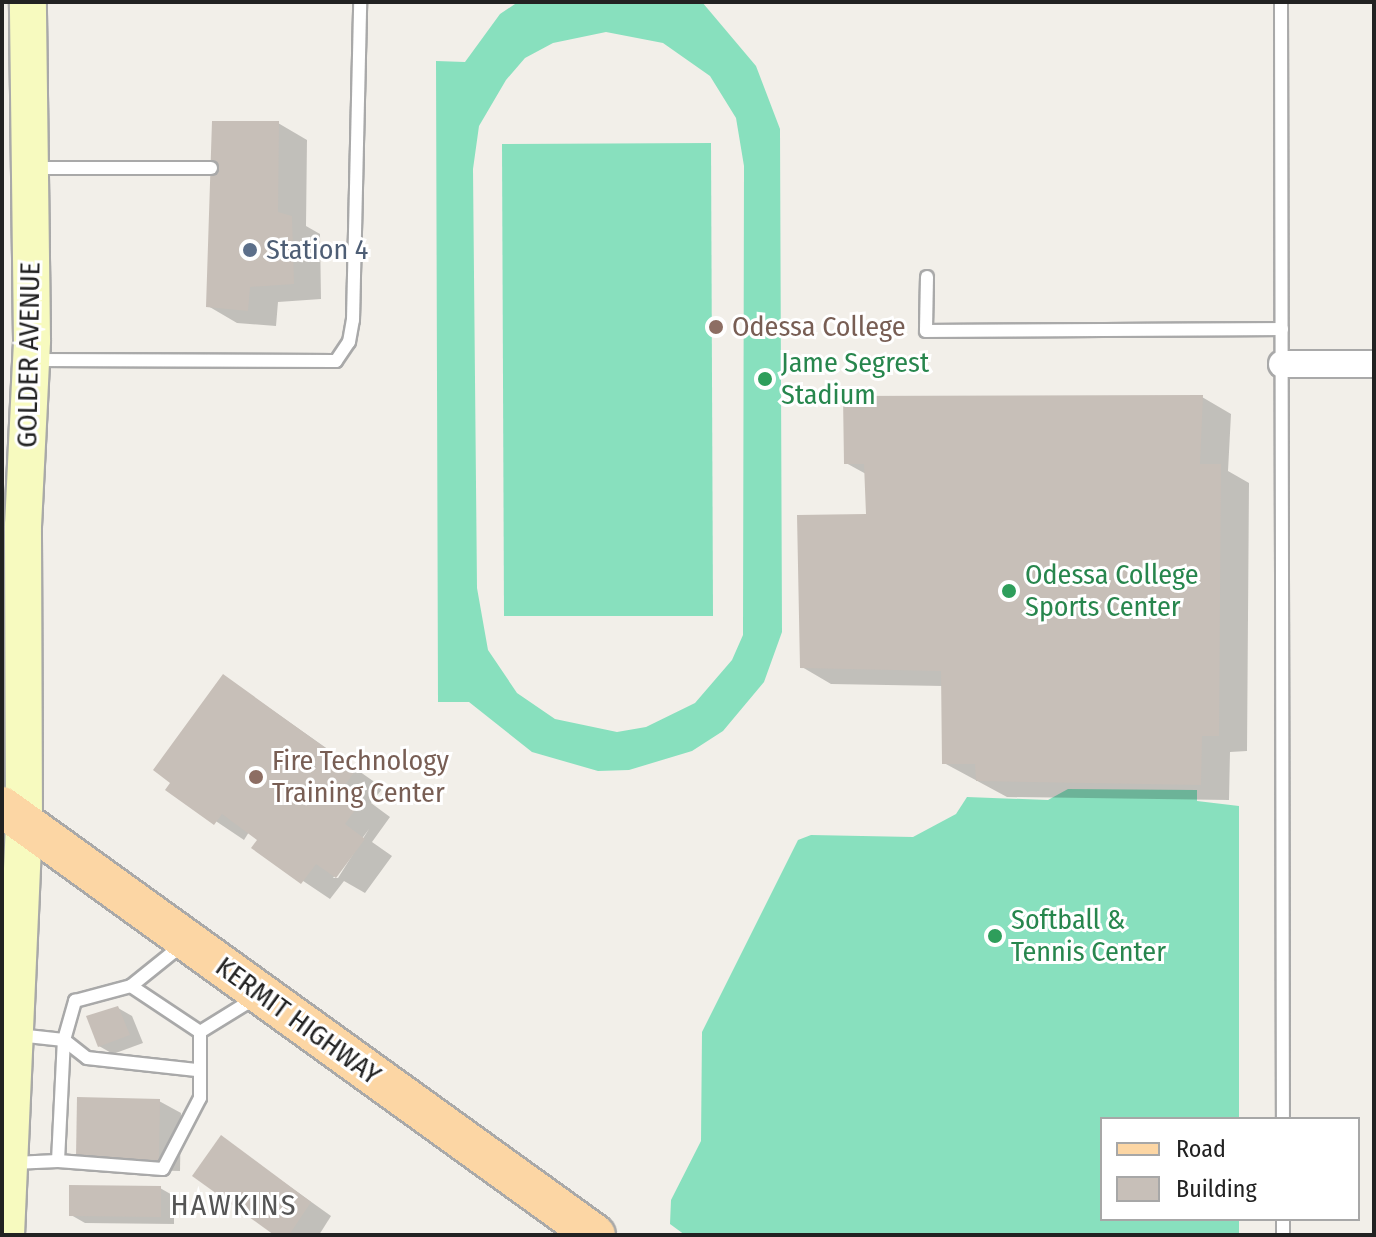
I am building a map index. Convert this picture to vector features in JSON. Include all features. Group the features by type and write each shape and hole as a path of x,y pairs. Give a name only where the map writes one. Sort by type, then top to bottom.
{"main road":[{"name":"GOLDER AVENUE","path":"6,1235 15,1035 10,954 18,526 32,360 28,2"},
{"name":"KERMIT HIGHWAY","path":"13,815 595,1235"}],"street":[{"path":"1282,364 1374,364"}],"lane":[{"path":"32,360 336,361 349,342 353,320 360,2"},
{"path":"1281,2 1283,1117"},
{"path":"30,168 211,168"},
{"path":"927,277 926,331 1282,329"},
{"path":"58,1161 64,1040 75,1001 131,986 187,941"},
{"path":"131,986 200,1032"},
{"path":"200,1032 261,994"},
{"path":"9,1163 58,1161 163,1169 200,1098 196,1070 200,1032"},
{"path":"15,1035 64,1040 87,1058 196,1070"}],"green space":[{"name":"Jame Segrest Stadium","path":"518,2 702,2 756,66 780,129 782,632 764,682 723,731 692,751 629,770 598,771 532,752 469,702 438,702 436,61 465,62 500,14","holes":["606,32 663,43 710,76 736,118 744,166 743,635 732,660 695,703 646,727 617,732 555,719 517,693 488,650 477,588 473,169 479,126 506,80 525,58 553,43"]},
{"path":"711,143 713,616 504,616 502,144"},
{"name":"Softball & Tennis Center","path":"1068,789 1197,790 1197,801 1239,806 1239,1117 1100,1117 1100,1221 1239,1221 1239,1235 685,1235 670,1224 671,1200 701,1141 702,1032 798,840 811,835 913,837 956,814 967,797 1048,800"}],"building":[{"name":"Station 4","path":"212,121 279,121 278,212 292,216 294,284 250,287 248,311 206,307"},
{"name":"Odessa College Sports Center","path":"1203,395 1200,464 1221,464 1219,736 1202,736 1201,785 976,781 975,764 942,764 941,671 800,668 797,515 866,514 864,464 844,464 843,396"},
{"name":"Fire Technology Training Center","path":"223,674 356,770 344,786 363,799 345,824 365,839 336,878 316,864 301,884 251,848 257,840 222,814 214,825 165,790 170,783 153,770"},
{"path":"118,1006 130,1035 98,1047 86,1016"},
{"path":"77,1097 160,1099 159,1160 76,1158"},
{"path":"221,1135 311,1202 289,1235 274,1235 192,1176"},
{"path":"69,1185 161,1186 161,1217 69,1216"}],"place":[{"name":"Station 4","path":"250,250"},
{"name":"Odessa College","path":"716,327"},
{"name":"Jame Segrest Stadium","path":"765,379"},
{"name":"Odessa College Sports Center","path":"1009,591"},
{"name":"Fire Technology Training Center","path":"256,777"},
{"name":"Softball & Tennis Center","path":"995,936"}],"district":[{"name":"HAWKINS","path":"234,1205"}]}
